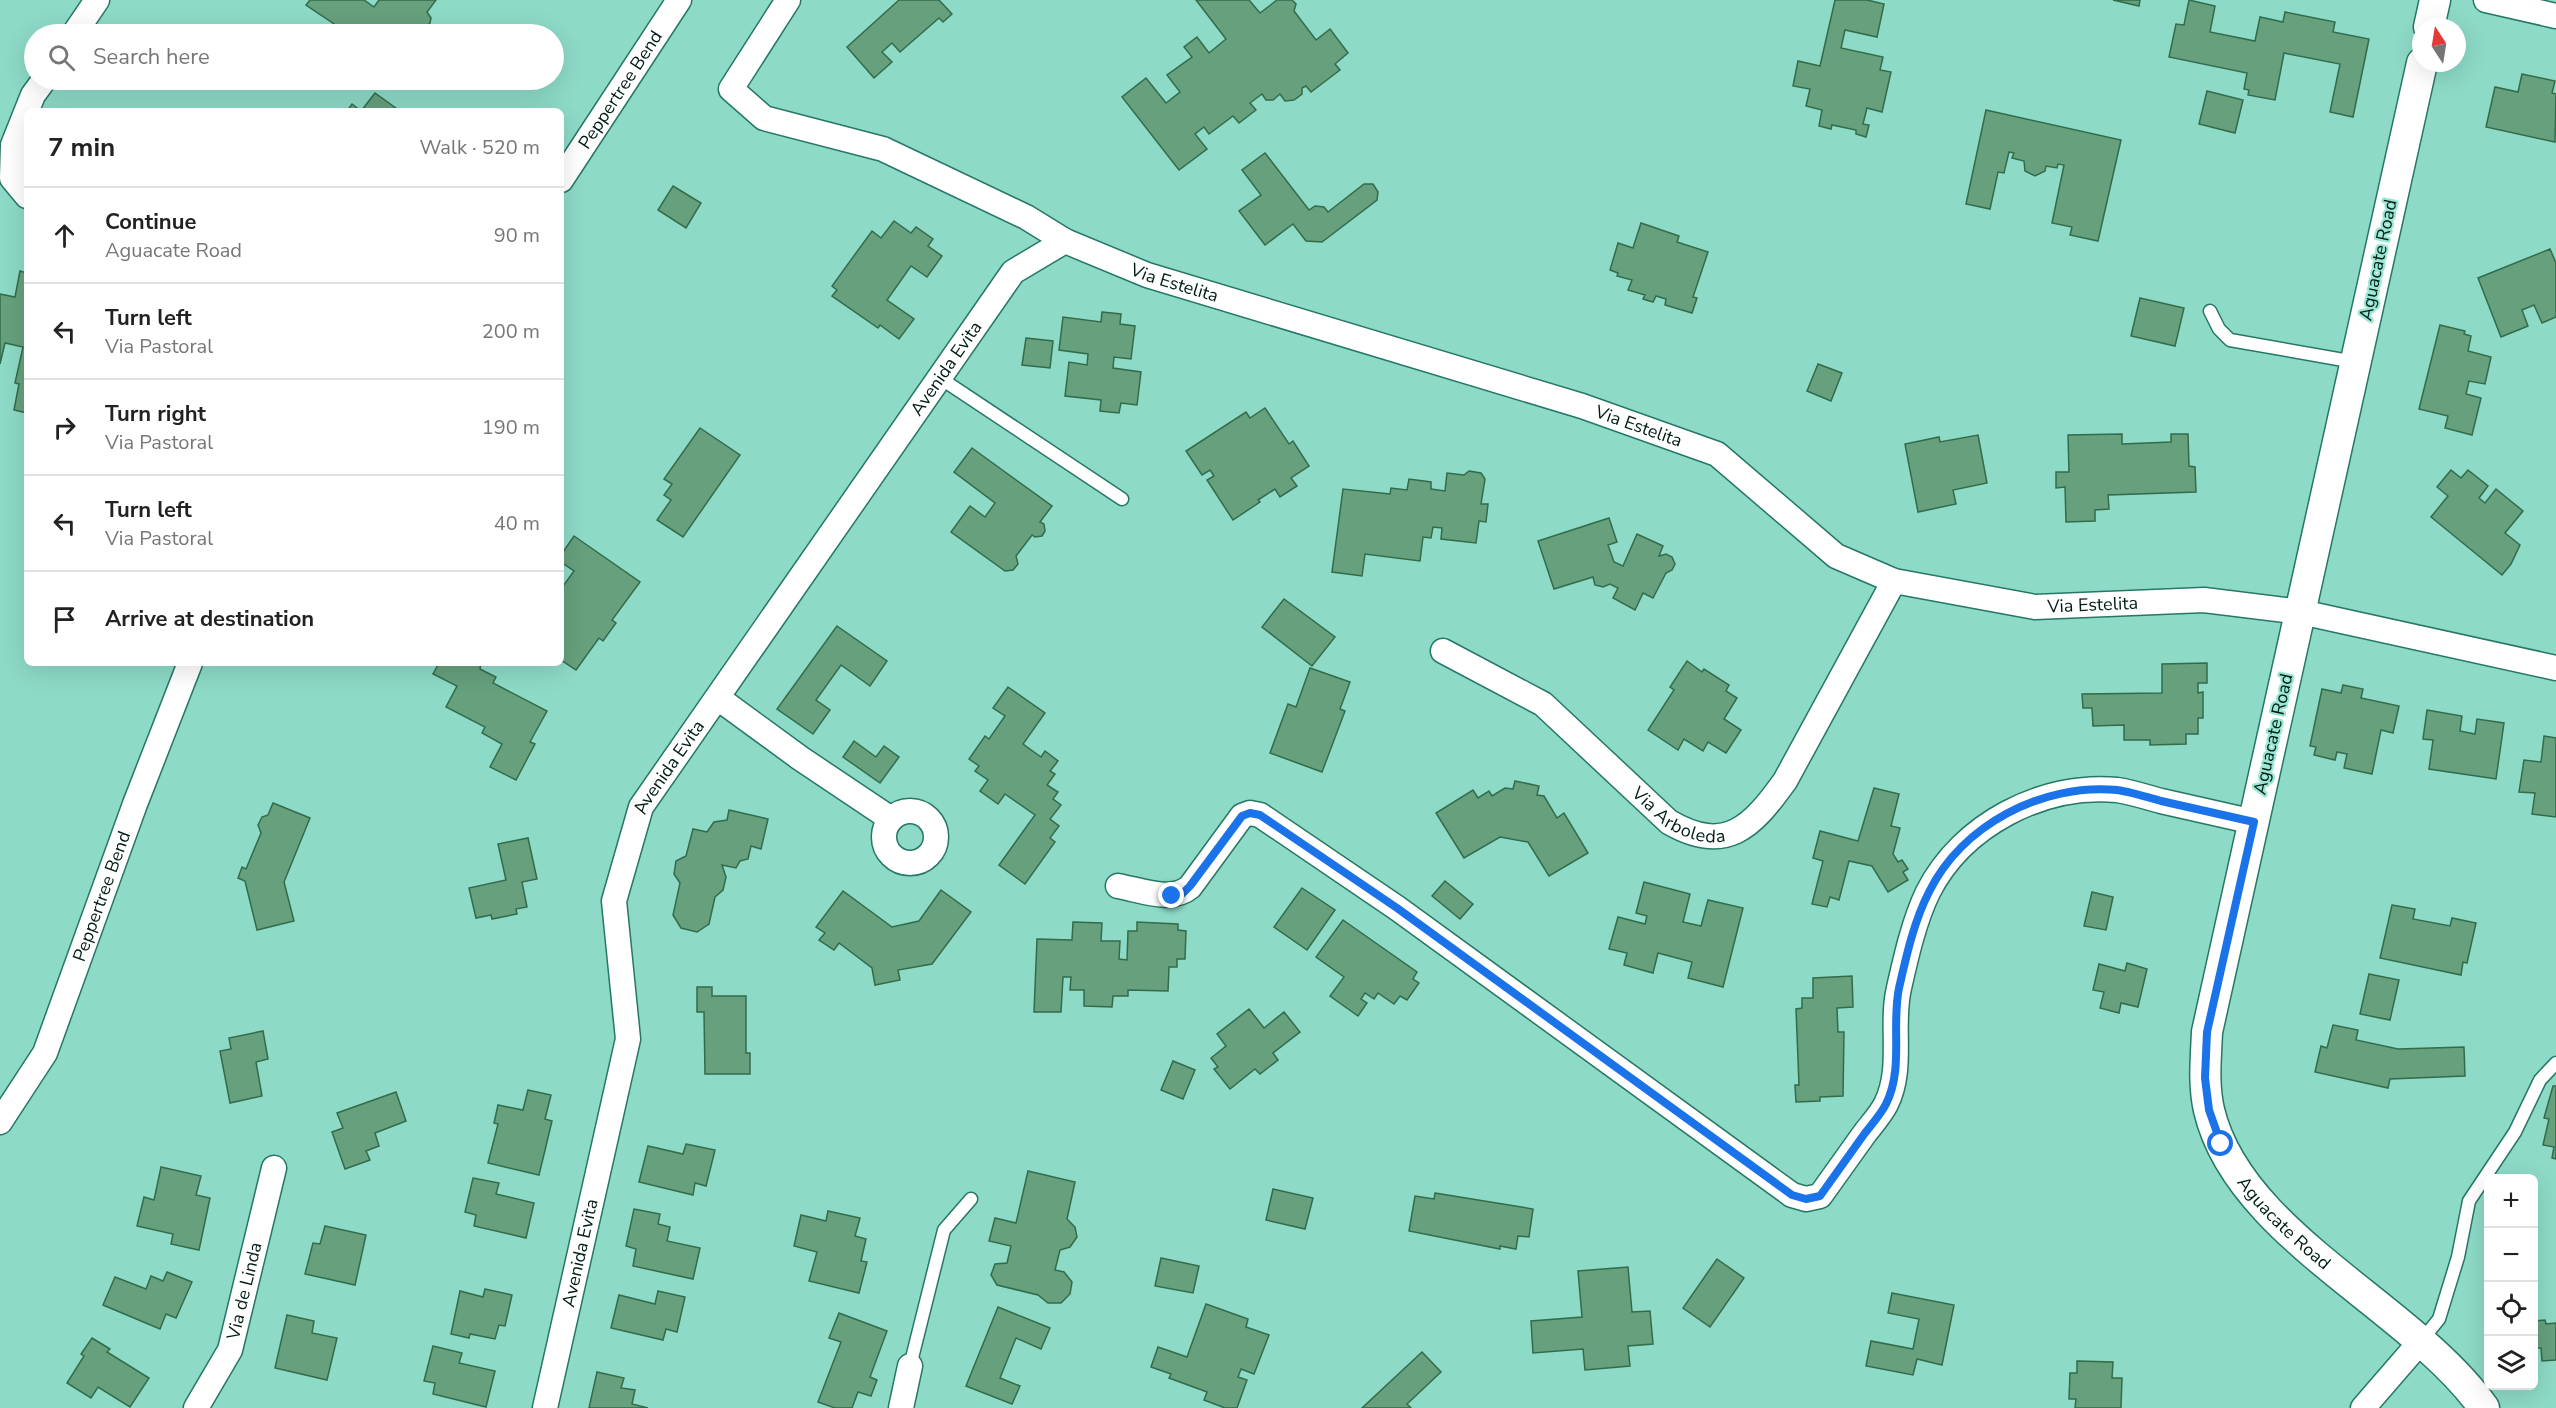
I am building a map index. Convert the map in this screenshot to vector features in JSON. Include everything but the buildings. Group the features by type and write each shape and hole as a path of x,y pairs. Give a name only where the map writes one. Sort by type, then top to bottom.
{"street":[{"path":"81,24 97,0"},
{"name":"Peppertree Bend","path":"564,175 679,0"},
{"name":"Via Estelita","path":"788,0 731,89 764,118 883,149 1026,217 1065,240 1147,274 1582,406 1718,454 1836,556 1894,581 2035,607 2204,600 2301,612 2556,668"},
{"path":"2431,18 2435,0"},
{"path":"2486,0 2556,16"},
{"name":"Aguacate Road","path":"2420,72 2207,1032 2205,1078 2209,1110 2221,1144 2236,1173 2294,1237 2421,1341 2469,1387 2484,1408"},
{"path":"28,108 37,90"},
{"path":"24,118 13,145 12,178 24,192"},
{"name":"Avenida Evita","path":"544,1408 628,1039 614,901 641,807 1014,272 1065,240"},
{"name":"Via Arboleda","path":"1443,651 1543,704 1669,822 1695,834 1724,835 1744,830 1766,807 1785,781 1894,581"},
{"name":"Peppertree Bend","path":"0,1122 45,1053 135,804 189,666"},
{"path":"718,698 800,758 891,819"},
{"path":"1118,886 1172,896 1182,894 1242,816 1250,813 1260,815 1397,908 1792,1195 1806,1199 1820,1196 1886,1104 1893,1082 1897,1054 1895,1025 1899,990 1914,932 1928,894 1943,868 1979,833 2013,810 2038,800 2063,792 2090,790 2117,790 2254,822"},
{"name":"Via de Linda","path":"196,1408 230,1350 274,1168"},
{"path":"2363,1408 2421,1341"},
{"path":"901,1408 910,1366"}],"lane":[{"path":"2210,311 2219,329 2230,340 2356,362"},
{"path":"940,378 1122,499"},
{"path":"2421,1341 2439,1319 2458,1257 2469,1201 2515,1132 2540,1080 2556,1063"},
{"path":"910,1366 944,1230 971,1199"}],"route":[{"path":"1172,896 1182,894 1190,886 1242,816 1250,813 1260,815 1397,908 1792,1195 1806,1199 1820,1196 1886,1104 1893,1082 1897,1054 1895,1025 1899,990 1911,942 1928,894 1943,868 1964,845 1986,827 2013,810 2063,792 2117,790 2254,822 2207,1032 2205,1078 2209,1110 2221,1144"}]}
